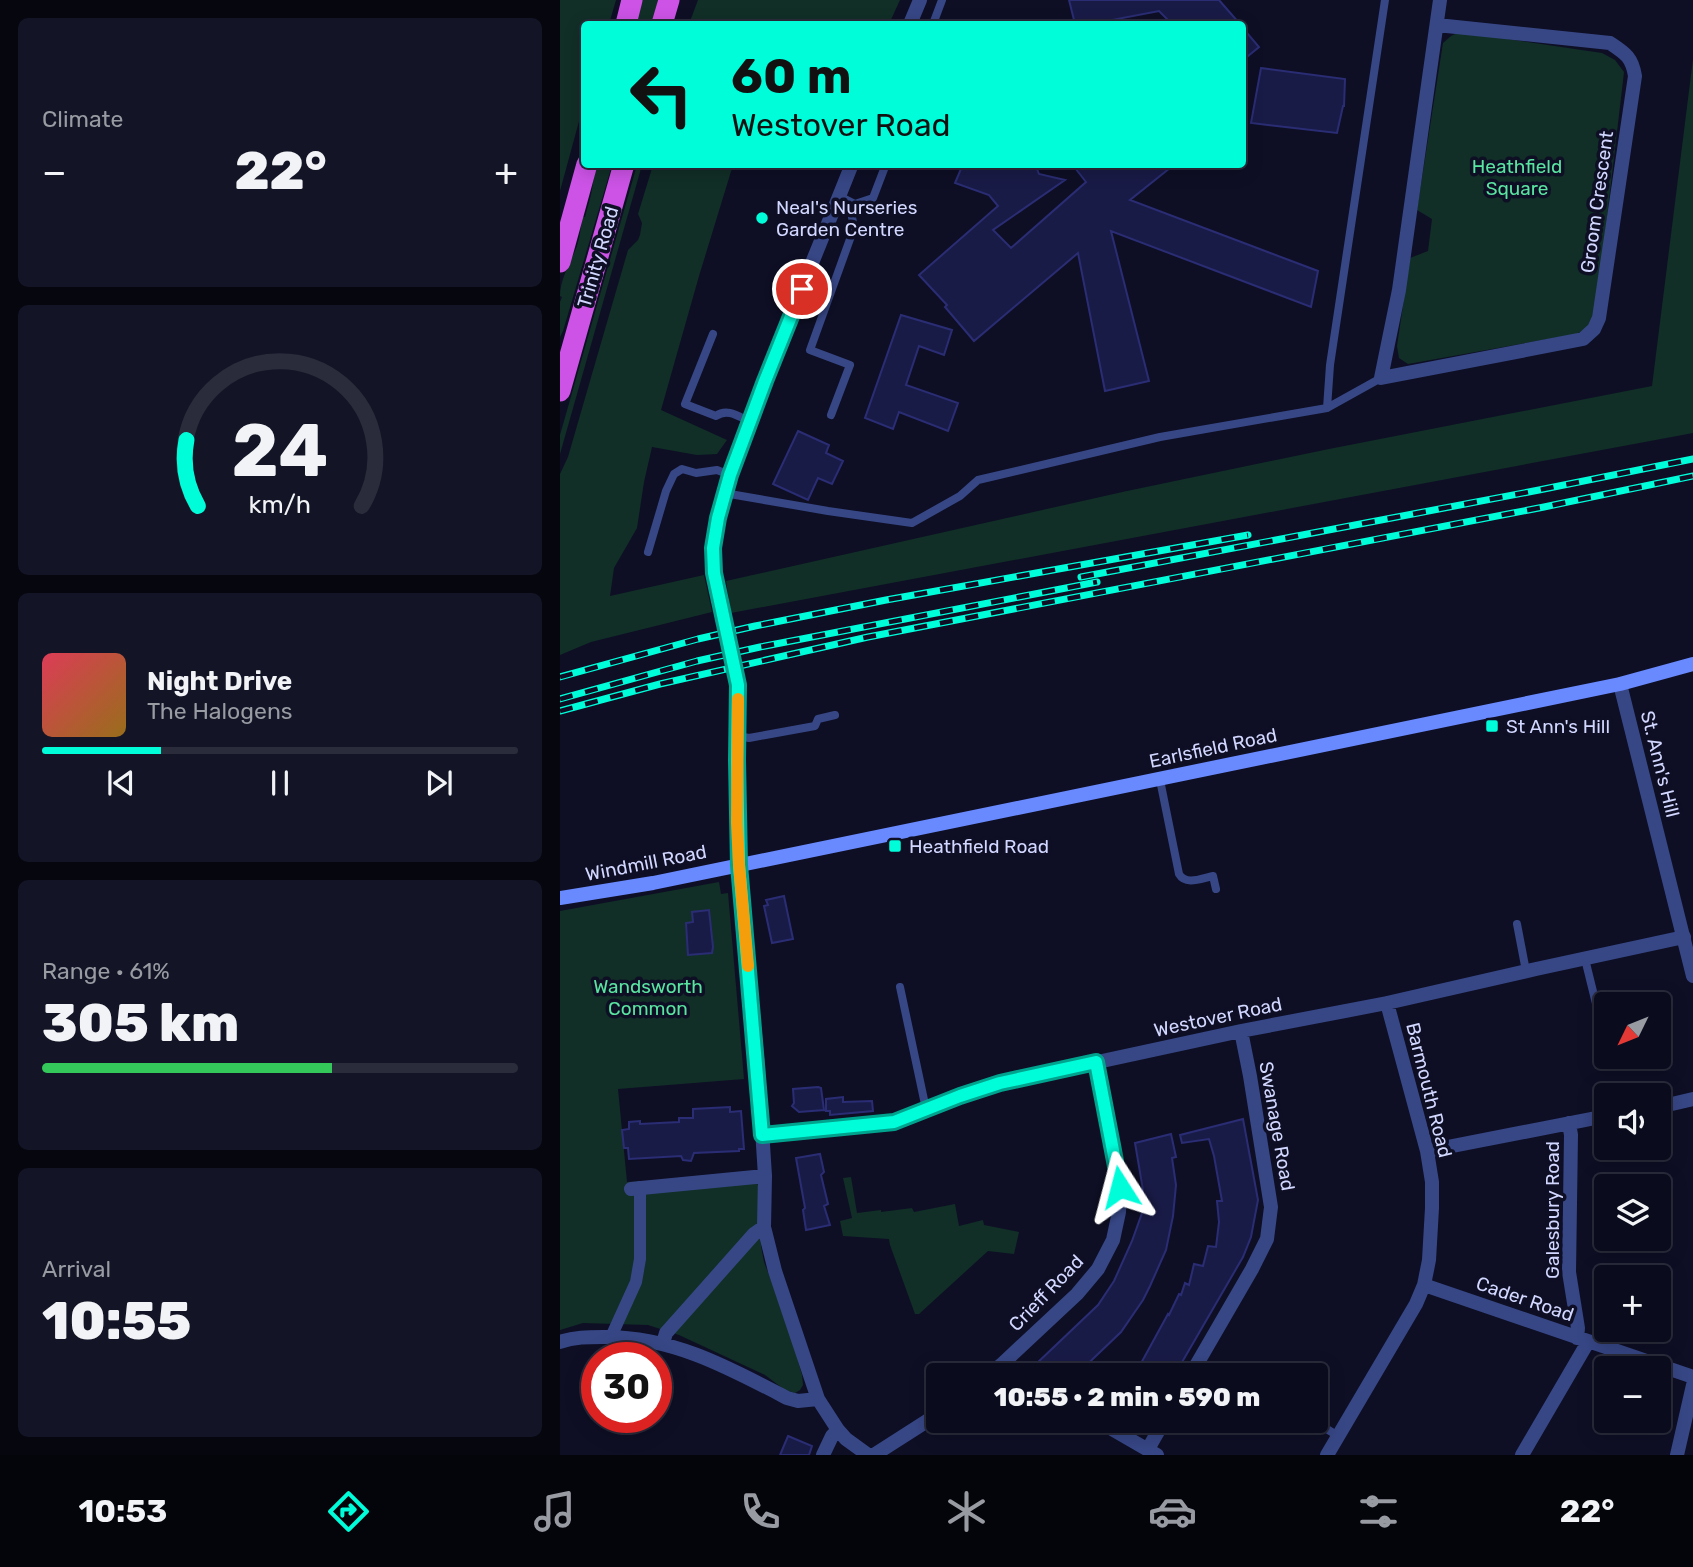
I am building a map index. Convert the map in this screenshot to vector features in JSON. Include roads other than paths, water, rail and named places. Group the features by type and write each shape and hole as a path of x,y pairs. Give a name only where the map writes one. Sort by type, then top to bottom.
{"highway":[{"path":"626,21 632,0"},
{"path":"663,21 669,0"},
{"name":"Trinity Road","path":"560,262 586,168"},
{"name":"Trinity Road","path":"562,376 623,168"}],"main road":[{"name":"Earlsfield Road","path":"739,865 1620,684 1693,664"},
{"name":"Windmill Road","path":"560,898 653,883 739,865"}],"street":[{"path":"910,21 919,0"},
{"path":"1381,378 1399,290 1440,0"},
{"name":"Groom Crescent","path":"1381,378 1583,339 1594,329 1599,318 1635,75 1633,63 1610,44 1437,25"},
{"path":"850,168 749,421 724,493 713,548 714,573 738,685 739,865 765,1176 764,1227 775,1271 818,1399 846,1439 868,1455"},
{"name":"St. Ann's Hill","path":"1620,684 1690,953 1693,976"},
{"name":"Westover Road","path":"762,1135 894,1122 1000,1083 1241,1031 1387,1003 1684,937"},
{"name":"Barmouth Road","path":"1327,1455 1416,1304 1424,1285 1429,1260 1432,1182 1427,1151 1387,1003"},
{"name":"Swanage Road","path":"1198,1363 1267,1239 1271,1207 1241,1031"},
{"name":"Crieff Road","path":"1003,1363 1077,1294 1098,1269 1113,1240 1120,1187 1096,1062"},
{"path":"1671,1105 1693,1100"},
{"path":"1427,1151 1594,1118"},
{"name":"Galesbury Road","path":"1569,1123 1569,1272 1582,1340"},
{"path":"611,1337 636,1282 640,1259 636,1188 765,1176"},
{"path":"663,1342 666,1333 754,1234 764,1227"},
{"name":"Cader Road","path":"1424,1285 1693,1377"},
{"path":"560,1342 578,1338 611,1337 654,1342"},
{"path":"1521,1455 1582,1340"},
{"path":"672,1346 710,1359 787,1398 797,1401 818,1399"},
{"path":"1676,1455 1693,1385"},
{"path":"874,1455 926,1422"},
{"path":"823,1455 838,1430"},
{"path":"1119,1433 1152,1452 1159,1433"}],"lane":[{"path":"934,21 942,0"},
{"path":"1327,408 1329,365 1385,0"},
{"path":"839,196 855,204 873,198 884,168"},
{"path":"831,415 850,365 810,350 854,228 852,217 855,204"},
{"path":"713,334 685,404 716,416 727,411 749,421"},
{"path":"724,493 912,523 960,496 978,480 1160,437 1327,408 1381,378"},
{"path":"648,552 666,491 674,474 682,469 696,473 717,470 730,475"},
{"path":"738,736 749,738 815,726 818,719 835,715"},
{"path":"1160,780 1179,874 1186,881 1213,876 1216,889"},
{"path":"1517,924 1526,971"},
{"path":"1585,959 1594,996"},
{"path":"900,987 926,1109"},
{"path":"1328,1430 1338,1436"}],"railway":[{"path":"1081,577 1693,459"},
{"path":"560,711 660,684 868,637 1693,476"},
{"path":"560,677 755,626 1248,535"},
{"path":"560,699 697,661 760,647 1097,582"}],"place":[{"name":"Neal's Nurseries Garden Centre","path":"762,218"},
{"name":"St Ann's Hill","path":"1492,726"},
{"name":"Heathfield Road","path":"895,846"}],"park label":[{"name":"Heathfield Square","path":"1517,177"},
{"name":"Wandsworth Common","path":"648,997"}]}
